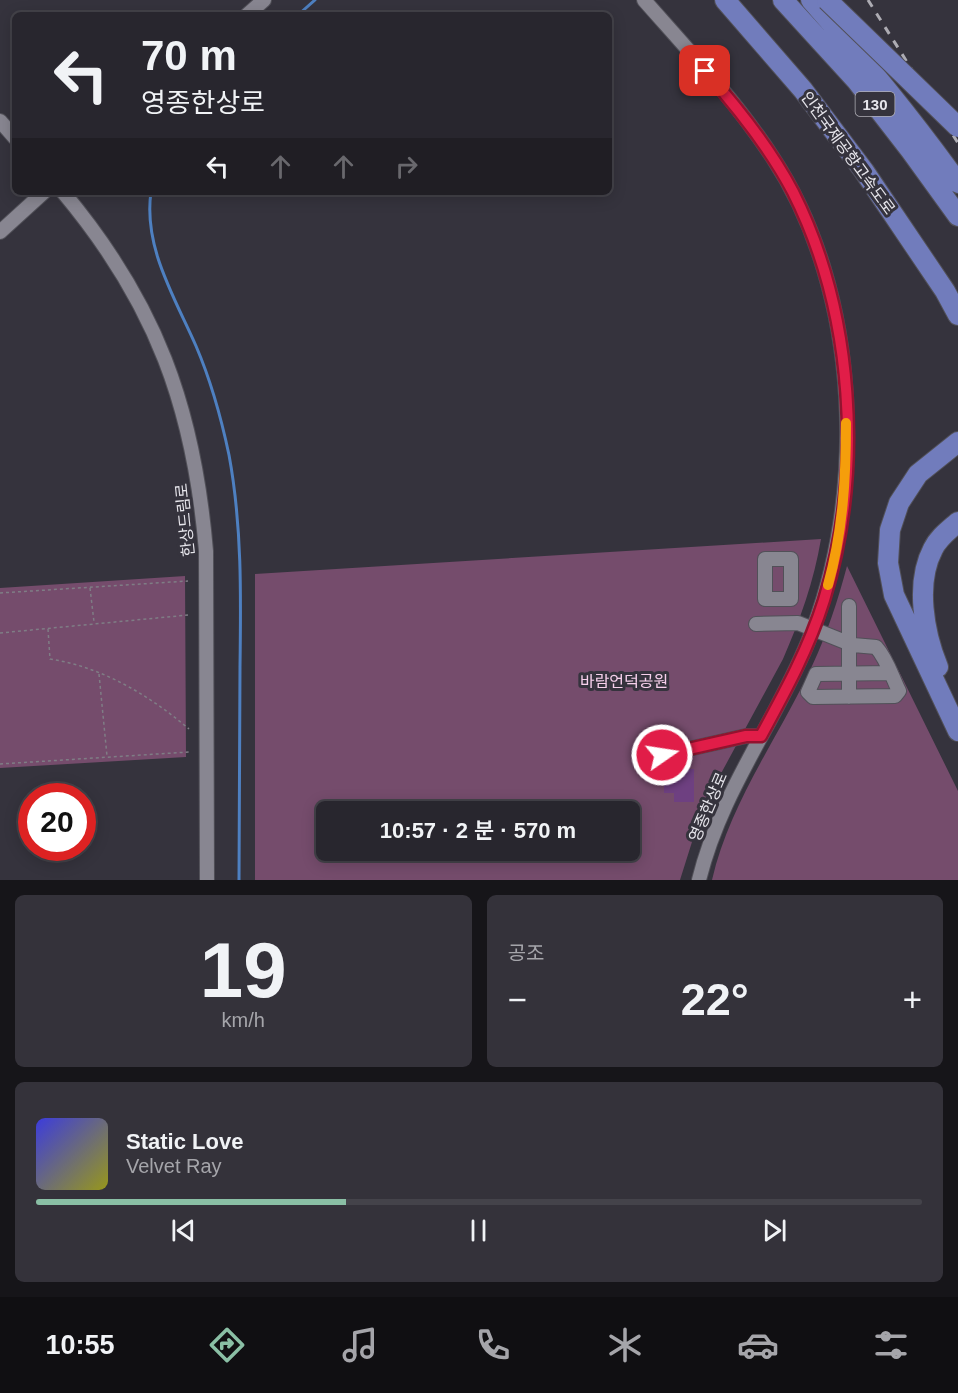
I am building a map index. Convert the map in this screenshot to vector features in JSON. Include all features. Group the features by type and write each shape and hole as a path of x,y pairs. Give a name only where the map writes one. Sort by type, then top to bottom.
{"highway":[{"name":"인천국제공항고속도로","path":"725,0 803,90 864,171 945,291 958,315"},
{"name":"130","path":"783,0 856,80 958,216"},
{"name":"130","path":"812,0 921,131 958,183"},
{"name":"130","path":"827,0 958,127"},
{"path":"958,442 918,474 899,503 890,530 888,562 894,595 958,731"},
{"path":"958,522 944,533 933,547 926,564 924,584 926,620 936,661 958,710"}],"street":[{"path":"250,12 264,0"},
{"name":"영종한상로","path":"644,0 736,106 774,160 793,193 808,226 829,288 837,321 844,372 846,484 835,561 824,601 801,659 723,807 699,880"},
{"path":"0,121 12,135"},
{"path":"0,232 41,195"},
{"name":"한상드림로","path":"66,195 94,229 127,279 161,348 190,435 201,500 206,551 207,880"},
{"path":"778,599 778,624"},
{"path":"849,606 849,697"},
{"path":"756,624 798,623 849,644 876,647 891,673 899,691 895,696 816,698 808,692 816,674 891,673"},
{"path":"662,755 746,736 761,736"}],"path":[{"path":"0,593 188,581"},
{"path":"90,587 94,624"},
{"path":"0,633 188,615"},
{"path":"48,628 50,659 99,673 134,689 189,729"},
{"path":"99,673 107,757"},
{"path":"0,764 189,752"}],"green space":[{"name":"바람언덕공원","path":"821,539 801,615 783,659 718,779 697,826 680,880 255,880 255,574"},
{"path":"847,566 958,791 958,880 712,880 720,851 743,797 817,654 832,617"},
{"path":"185,576 186,757 0,768 0,588"}],"building":[{"path":"674,769 694,769 694,802 674,802 674,793 664,793 664,773 674,773"}],"waterway":[{"path":"301,12 315,0"},
{"path":"151,195 150,212 156,252 170,291 196,346 211,386 226,441 233,481 240,587 239,880"}],"railway":[{"path":"868,0 958,143"}],"slow traffic":[{"path":"828,585 842,522 846,423"}],"route":[{"path":"662,755 746,736 761,736 801,659 824,601 835,561 845,492 844,372 837,321 820,259 793,193 774,160 736,106 705,71"}]}
